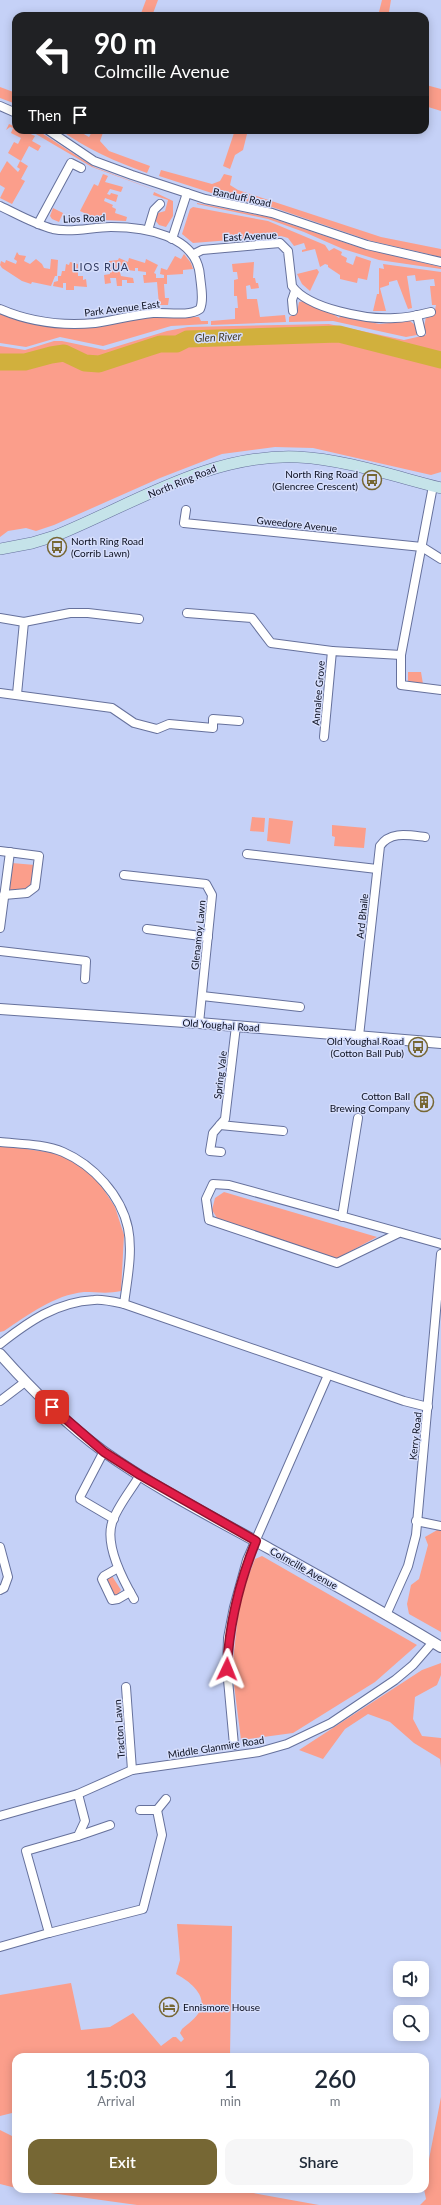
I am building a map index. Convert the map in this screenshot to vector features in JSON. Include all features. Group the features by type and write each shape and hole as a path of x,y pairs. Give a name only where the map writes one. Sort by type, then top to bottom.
{"main road":[{"name":"North Ring Road","path":"0,549 32,543 55,536 199,472 248,460 282,457 314,458 437,487"}],"street":[{"path":"0,106 12,111"},
{"name":"Banduff Road","path":"54,134 84,155 100,163 187,193 272,213 367,245 441,262"},
{"path":"38,224 71,163 81,168"},
{"path":"172,239 187,193"},
{"path":"148,230 154,210 160,204"},
{"name":"Lios Road","path":"0,206 38,224 65,230 110,227 148,230 172,239 194,254"},
{"name":"East Avenue","path":"194,254 202,250 280,243 288,251 290,280 295,291 292,300 293,311"},
{"name":"Park Avenue East","path":"0,309 30,319 73,324 95,323 147,314 193,313 200,309 202,301 199,266 194,254"},
{"path":"295,291 320,304 365,317 394,318 431,312"},
{"path":"417,315 420,332"},
{"path":"437,487 422,547 401,656 401,685 441,690"},
{"name":"Gweedore Avenue","path":"186,510 184,523 422,547"},
{"path":"422,547 441,559"},
{"path":"0,618 24,622 70,613 88,613 139,619"},
{"name":"Annalee Grove","path":"187,613 252,618 271,643 332,651 401,656"},
{"path":"17,694 24,622"},
{"name":"Annalee Grove","path":"324,737 332,651"},
{"path":"0,693 17,694 112,708 134,724 157,729 169,724 213,728 214,719 239,722"},
{"name":"Ard Bhaile","path":"359,1036 380,846 385,839 393,836 425,837"},
{"path":"0,851 39,856 35,887 27,893 4,895"},
{"path":"0,928 10,852"},
{"path":"247,854 377,869"},
{"name":"Glenamoy Lawn","path":"124,874 206,884 212,895 199,1023"},
{"path":"148,929 208,937"},
{"path":"0,951 86,961 85,979"},
{"path":"202,996 300,1007"},
{"name":"Old Youghal Road","path":"0,1009 199,1023 441,1043"},
{"name":"Spring Vale","path":"222,1152 210,1151 213,1133 225,1119 236,1026"},
{"path":"342,1217 358,1118"},
{"path":"220,1125 283,1131"},
{"path":"0,1142 62,1151 84,1163 109,1187 122,1211 128,1228 129,1248 124,1304"},
{"path":"399,1233 337,1263 209,1220 206,1199 213,1184 228,1185 441,1244"},
{"name":"Kerry Road","path":"386,1615 411,1555 416,1535 416,1521 439,1300 441,1254"},
{"path":"0,1344 36,1316 71,1303 95,1300 124,1304 404,1401 428,1407"},
{"name":"Colmcille Avenue","path":"0,1354 25,1382 81,1434 104,1452 140,1475 437,1645"},
{"path":"234,1745 227,1669 228,1638 240,1582 256,1541 328,1374"},
{"path":"0,1401 25,1382"},
{"path":"104,1452 80,1499 114,1519"},
{"path":"118,1568 104,1576 102,1579 112,1600 132,1595 118,1568 112,1548 111,1524 140,1475"},
{"path":"416,1521 441,1526"},
{"path":"0,1548 8,1577 4,1588 0,1590"},
{"name":"Middle Glanmire Road","path":"0,1816 78,1794 132,1770 258,1752 287,1744 331,1723 395,1680 437,1645"},
{"name":"Tracton Lawn","path":"126,1687 132,1770"},
{"path":"78,1794 85,1821 78,1836"},
{"path":"140,1810 156,1810 166,1800"},
{"path":"0,1947 48,1933 143,1909 162,1836 156,1810"},
{"path":"48,1933 26,1851 110,1825"}],"shaded area":[{"path":"146,0 158,0 154,12 142,12"},
{"path":"382,0 391,0 389,12 379,12"},
{"path":"429,86 441,89 441,111 429,107"},
{"path":"0,87 12,92 12,102 0,98"},
{"path":"9,124 12,125 12,128 10,127 6,130"},
{"path":"13,134 31,134 35,136 32,141 41,146 38,151 29,146 21,161 8,153 14,142 18,144 21,138"},
{"path":"36,134 43,134 94,167 171,196 92,167"},
{"path":"66,134 84,134 89,137 91,134 103,134 100,141 109,151 150,166 147,173 102,154"},
{"path":"234,134 247,134 243,150 235,155 230,169 223,166"},
{"path":"7,161 18,172 20,169 17,167 20,161 28,166 21,179 25,181 12,204 0,198 5,188 0,185 0,173"},
{"path":"161,170 212,184 220,181 224,174 232,176 230,185 238,190 381,237 441,249 441,257 371,241 269,206 218,195 159,176"},
{"path":"103,174 108,176 105,182 123,187 121,192 110,189 107,194 110,195 111,193 118,195 116,202 105,198 104,201 113,205 112,207 116,209 115,213 127,217 126,221 101,220 100,217 95,218 80,211 94,184 98,186"},
{"path":"154,192 173,201 173,216 166,227 159,225 155,220 158,213 165,211 168,200 153,195"},
{"path":"197,203 268,217 361,248 441,267 441,269 379,260 343,249 304,232 268,219"},
{"path":"193,207 268,221 325,245 329,251 334,248 342,252 341,255 347,258 346,262 353,265 356,256 371,261 367,280 358,278 357,283 340,279 340,275 328,267 328,265 325,264 320,267 315,249 302,252 302,250 306,249 304,243 294,246 288,238 281,236 193,243 182,234 190,209"},
{"path":"53,208 63,213 59,222 52,219 50,216"},
{"path":"17,252 19,255 26,256 24,261 30,264 36,259 44,268 50,269 51,259 58,260 57,276 55,276 51,286 32,282 31,284 22,281 2,268 0,265 1,261 5,263 6,260 16,264 17,261 14,259"},
{"path":"184,254 191,263 193,269 183,270 183,274 167,275 167,284 164,284 165,298 169,298 168,305 159,305 157,282 144,283 143,275 146,275 146,272 138,271 138,268 135,268 135,271 121,269 121,266 118,266 121,276 133,278 134,283 127,283 127,280 122,280 122,286 117,286 116,278 110,278 111,283 105,284 104,275 110,274 109,261 118,260 119,258 128,262 129,258 145,263 146,259 158,265 154,273 156,274 156,278 164,278 164,275 160,274 161,268 167,270 175,256 181,259"},
{"path":"70,262 78,264 78,276 83,276 83,280 86,279 87,287 74,286 74,290 66,290 66,283 63,283 63,288 53,286 54,282 58,281 58,276 61,276 62,271 65,271 66,264 69,265"},
{"path":"254,262 253,278 255,278 256,283 258,283 259,288 251,289 250,285 246,286 247,299 257,299 260,317 285,315 286,322 211,325 211,321 235,319 235,308 238,308 237,296 234,296 234,280 238,279 237,272 233,272 232,264"},
{"path":"383,264 441,272 441,472 431,475 313,448 275,447 222,454 160,478 54,525 36,531 26,528 8,531 0,537 0,346 25,350 54,341 62,341 105,350 167,331 188,327 329,324 404,340 426,335 424,327 426,317 434,314 436,305 432,305 430,286 435,286 434,279 416,281 415,275 407,276 412,308 408,309 397,280 389,282 389,285 380,288 386,311 373,311 377,294 379,294 379,268 384,269"},
{"path":"317,269 319,272 310,291 302,284 297,274"},
{"path":"304,301 330,312 339,318 341,315 379,324 410,321 415,325 417,335 406,337 333,321 289,322 289,317 297,312 299,302"},
{"path":"0,314 35,324 63,328 149,318 199,317 201,321 208,321 208,324 171,326 103,346 60,337 26,347 0,343"},
{"path":"408,672 421,672 423,684 408,681"},
{"path":"252,817 265,818 264,832 250,831"},
{"path":"269,818 293,821 290,844 267,841"},
{"path":"332,825 366,828 364,848 334,846 335,837 332,836"},
{"path":"12,863 35,865 30,888 11,891 9,888"},
{"path":"0,1145 60,1154 95,1176 115,1207 124,1235 121,1291 107,1293 84,1292 62,1297 52,1301 0,1332"},
{"path":"224,1192 377,1237 336,1259 217,1218 212,1210 215,1198"},
{"path":"439,1529 441,1530 441,1632 409,1614 407,1604 411,1585 419,1579 428,1545 425,1537"},
{"path":"262,1556 417,1645 375,1682 293,1733 241,1740 232,1669 240,1598 255,1559"},
{"path":"112,1576 121,1590 117,1595 114,1595 106,1578"},
{"path":"441,1663 441,1675 437,1685 415,1697 413,1719 422,1736 441,1738 441,1768 440,1759 414,1743 390,1722 368,1714 345,1729 323,1759 299,1750 422,1670"},
{"path":"177,1924 232,1926 230,2053 12,2053 12,2113 0,2116 0,1995 71,1983 81,2030 110,2027 133,2013 161,2046 173,2037 176,2037 181,2042 184,2039 180,2033 182,2029 192,2021 200,2011 202,2005 196,1989 176,1974 180,1960"},
{"path":"441,2097 441,2205 420,2205 426,2199 425,2193 429,2193 429,2159"},
{"path":"0,2130 12,2136 12,2187 0,2184"},
{"path":"51,2193 253,2193 319,2205 137,2205"}],"waterway":[{"name":"Glen River","path":"0,362 25,362 64,353 85,363 99,364 160,344 177,344 187,339 339,334 441,360"}],"place":[{"name":"North Ring Road (Glencree Crescent)","path":"372,480"},
{"name":"North Ring Road (Corrib Lawn)","path":"57,547"},
{"name":"Old Youghal Road (Cotton Ball Pub)","path":"418,1047"},
{"name":"Cotton Ball Brewing Company","path":"424,1102"},
{"name":"Ennismore House","path":"169,2007"}],"district":[{"name":"LIOS RUA","path":"101,267"}],"route":[{"path":"52,1407 81,1434 104,1452 140,1475 256,1541 247,1560 234,1607 228,1638 227,1669"}]}
